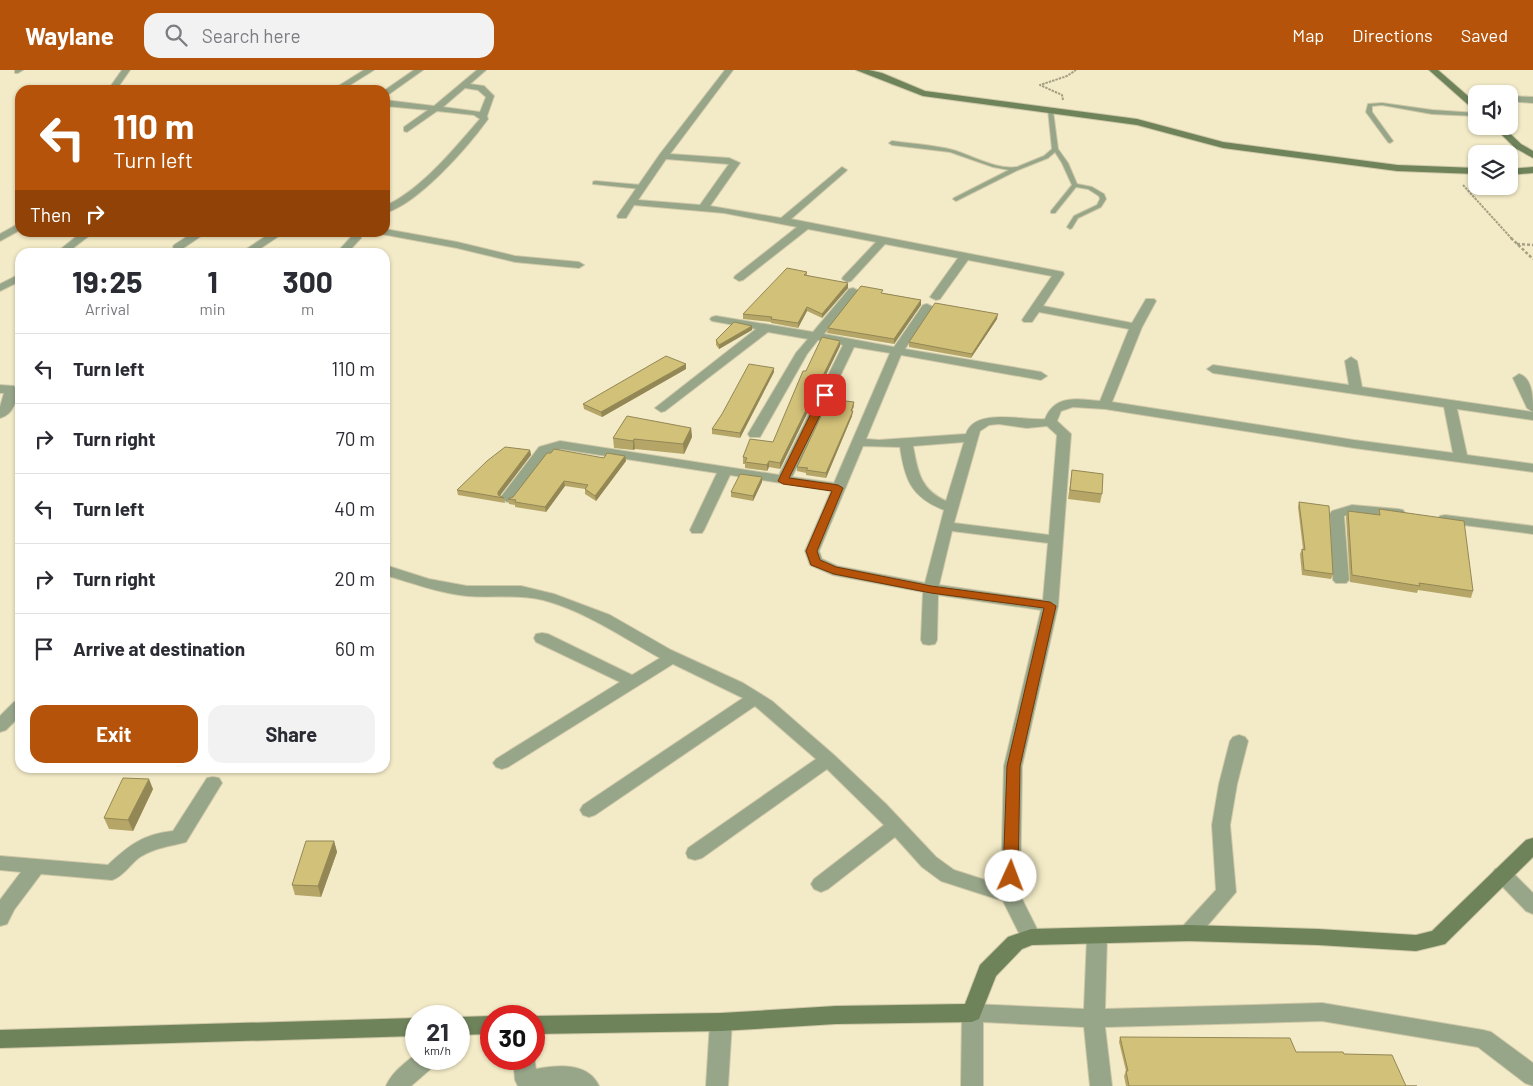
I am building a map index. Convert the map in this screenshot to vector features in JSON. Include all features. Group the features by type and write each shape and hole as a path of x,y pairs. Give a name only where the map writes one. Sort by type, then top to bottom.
{"street":[{"path":"116,85 126,70"},
{"path":"344,85 370,70"},
{"path":"390,90 419,70"},
{"path":"407,129 435,109 482,70"},
{"path":"622,216 663,156 730,70"},
{"path":"860,70 923,93 1136,122 1232,146 1397,168 1468,171"},
{"path":"1433,70 1468,96"},
{"path":"390,208 401,203 456,151 484,119 482,116 490,96 481,88 463,85"},
{"path":"1518,99 1533,100"},
{"path":"390,104 475,113 482,116"},
{"path":"1506,135 1518,146 1533,155"},
{"path":"663,156 735,163 703,208"},
{"path":"783,221 842,170"},
{"path":"1518,171 1533,170"},
{"path":"632,202 703,208 783,221 1059,274 1028,320"},
{"path":"739,278 806,225"},
{"path":"0,238 15,229"},
{"path":"390,233 457,245 515,259 579,265"},
{"path":"67,248 82,237"},
{"path":"178,246 193,237"},
{"path":"255,248 272,237"},
{"path":"345,248 356,237"},
{"path":"847,279 883,240"},
{"path":"936,296 965,256"},
{"path":"0,288 15,280"},
{"path":"755,434 802,353 853,291"},
{"path":"1105,405 1136,327 1150,300"},
{"path":"927,307 897,351 812,551 815,562 834,570 931,589 1050,606"},
{"path":"1037,308 1136,327"},
{"path":"716,320 1041,376"},
{"path":"661,408 764,329"},
{"path":"783,481 850,343"},
{"path":"1352,361 1356,390"},
{"path":"1213,369 1533,416"},
{"path":"1518,378 1533,408"},
{"path":"0,389 10,389 12,398 6,410 0,414"},
{"path":"1050,422 1060,406 1074,404 1105,405 1354,444 1533,468"},
{"path":"1450,404 1461,458"},
{"path":"929,640 931,589 970,438 978,426 990,421 1033,424 1050,422 1064,434 1050,606 1014,766 1010,894 1023,940"},
{"path":"858,442 879,444 970,438"},
{"path":"906,442 909,462 916,486 932,500 952,508"},
{"path":"507,498 544,450 560,445 838,488"},
{"path":"697,530 725,472"},
{"path":"1341,580 1337,514 1352,509 1370,509 1408,514"},
{"path":"1427,517 1533,530"},
{"path":"946,526 1055,540"},
{"path":"390,572 427,583 467,590 520,591 549,597 604,619 673,658 737,687 766,705 828,759 896,826 929,862 948,876 1010,894"},
{"path":"542,638 633,682"},
{"path":"502,763 673,658"},
{"path":"589,810 755,698"},
{"path":"0,726 15,711"},
{"path":"1188,933 1226,892 1221,825 1238,741"},
{"path":"695,853 828,759"},
{"path":"0,863 112,873 132,853 156,840 180,837 213,783"},
{"path":"821,884 896,826"},
{"path":"972,1086 972,1013 987,971 1023,940 1188,933 1318,937 1416,943 1438,938 1533,845"},
{"path":"0,918 7,905 36,866"},
{"path":"1502,874 1533,906"},
{"path":"1097,936 1094,1018 1101,1086"},
{"path":"545,1025 720,1022 836,1015 972,1013 1094,1018 1322,1012 1483,1039 1533,1076"},
{"path":"716,1086 720,1022"},
{"path":"0,1039 405,1027"},
{"path":"398,1086 412,1070"},
{"path":"525,1070 526,1080 561,1074 586,1082 588,1086"}],"lane":[{"path":"1390,142 1369,112 1370,105 1382,104 1432,112 1468,114"},
{"path":"1050,111 1055,149 1065,163 1075,185"},
{"path":"892,143 950,152 996,166 1018,168"},
{"path":"956,200 1018,168 1046,157 1055,149"},
{"path":"595,183 641,188"},
{"path":"1053,212 1075,185"},
{"path":"1070,227 1076,217 1099,206 1103,200 1102,195 1090,188 1075,185"}],"path":[{"path":"1076,70 1067,76 1040,85 1062,95 1064,102 1068,106 1088,116"},
{"path":"1450,170 1533,259"},
{"path":"1517,244 1533,245"}],"building":[{"path":"787,268 807,272 804,275 848,283 822,314 807,307 798,323 771,319 772,317 743,314"},
{"path":"861,286 883,290 881,293 921,300 894,339 828,328"},
{"path":"935,303 998,314 972,354 909,342"},
{"path":"734,322 752,326 719,345 716,340"},
{"path":"822,337 840,341 780,463 769,461 767,465 745,462 747,458 743,457 750,439 773,442 803,371 806,371"},
{"path":"666,356 686,364 601,412 583,404"},
{"path":"749,364 774,368 740,433 712,429 722,414"},
{"path":"829,399 854,402 851,411 853,411 826,473 797,467"},
{"path":"627,416 691,428 683,444 613,438"},
{"path":"505,447 530,450 498,492 498,495 504,498 457,490 487,461"},
{"path":"554,449 604,458 607,453 625,456 595,496 585,489 588,485 564,481 545,507 508,499 513,497 547,453 551,453"},
{"path":"1072,470 1103,474 1102,494 1070,490"},
{"path":"740,474 762,477 753,496 731,492"},
{"path":"1299,502 1329,506 1333,574 1304,570 1302,549 1305,550"},
{"path":"1379,509 1464,521 1473,591 1419,583 1420,586 1352,575 1348,511 1380,515"},
{"path":"123,778 149,779 128,820 104,818"},
{"path":"306,841 334,841 318,886 292,885"},
{"path":"1120,1037 1290,1038 1296,1052 1392,1055 1406,1086 1129,1086 1126,1071 1128,1071"}],"route":[{"path":"825,395 783,481 838,488 812,551 815,562 834,570 931,589 1050,606 1014,766 1011,876"}]}
